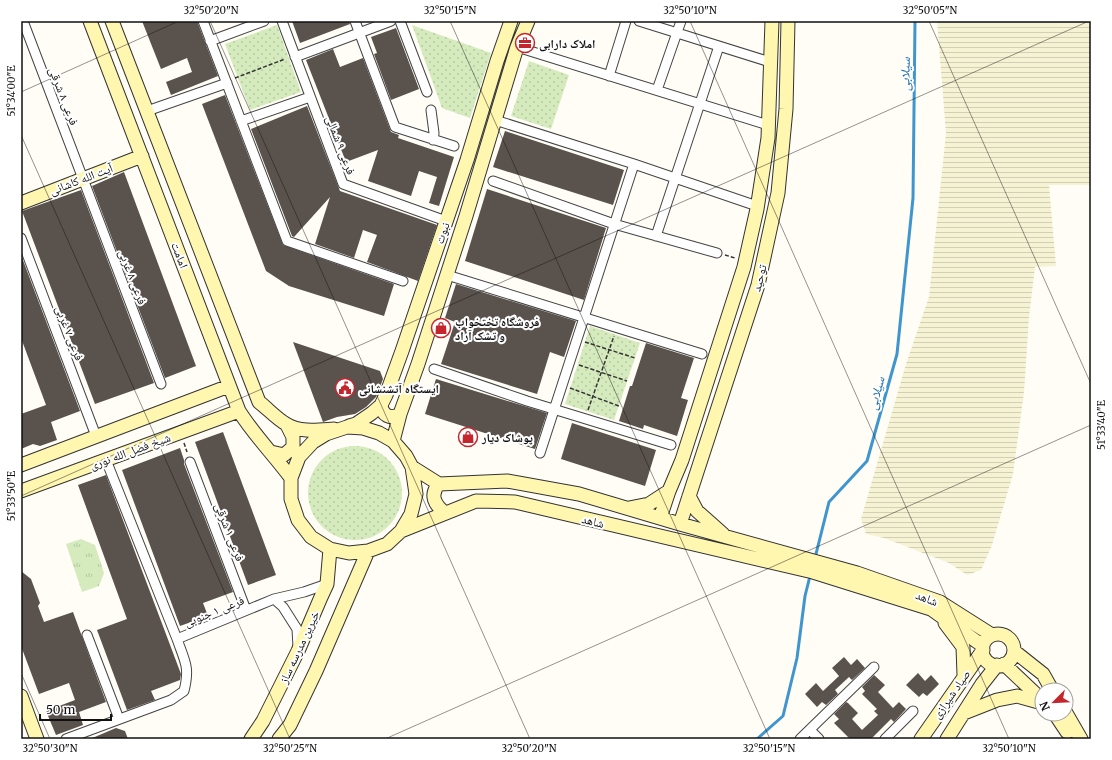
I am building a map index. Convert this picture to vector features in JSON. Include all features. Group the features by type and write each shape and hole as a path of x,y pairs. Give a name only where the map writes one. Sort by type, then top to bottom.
{"main road":[{"name":"امامت","path":"90,21 239,411 248,425 291,478"},
{"name":"امامت","path":"112,21 259,402 287,425 297,429 310,430 345,427"},
{"name":"نبوت","path":"345,427 356,424 372,413 381,405 386,394 402,352 467,160 511,21"},
{"name":"نبوت","path":"393,441 400,414 418,364 517,48 528,21"},
{"name":"توحید","path":"660,518 682,460 746,261 768,138 772,21"},
{"name":"توحید","path":"680,524 758,286 778,192 786,109 788,21"},
{"name":"آیت الله کاشانی","path":"21,203 142,156"},
{"name":"شیخ فضل الله نوری","path":"21,465 230,386"},
{"path":"381,405 381,409 387,416 396,416 400,414"},
{"name":"شیخ فضل الله نوری","path":"21,491 239,411"},
{"path":"271,452 284,455 293,447 293,437 287,425"},
{"path":"345,427 363,428 379,432 393,441 406,456 412,467 416,494 412,514 401,530 387,544 368,551 349,553 330,549 311,537 298,520 291,500 291,478 299,457 313,442 326,434 345,427"},
{"path":"412,467 439,484 434,488 434,499 437,507 445,513"},
{"name":"شاهد","path":"439,484 506,481 579,494 726,537 787,560"},
{"path":"627,508 649,504 669,491"},
{"path":"689,496 697,511 726,537"},
{"name":"شاهد","path":"401,530 476,501 514,502 787,560"},
{"name":"خیرین مدرسه ساز","path":"251,739 263,721 298,650 327,584 330,549"},
{"name":"خیرین مدرسه ساز","path":"279,739 290,725 316,671 368,551"},
{"path":"328,566 337,560 347,559 354,566 357,578"},
{"path":"787,560 814,572 854,579"},
{"name":"شاهد","path":"854,579 937,612 983,648"},
{"name":"شاهد","path":"854,579 940,602 992,635"},
{"path":"937,612 963,647 964,675"},
{"path":"1001,665 1011,659 1014,651 1013,644 1006,636 1002,634 992,635 987,638 983,648 988,662 1001,665 1034,693"},
{"name":"صیاد شیرازی","path":"921,739 983,648"},
{"path":"1014,651 1042,674 1047,682"},
{"name":"صیاد شیرازی","path":"947,739 982,684 1001,665"},
{"path":"21,696 37,739"},
{"path":"964,713 996,700 1017,696 1034,701"},
{"path":"1060,722 1071,739"},
{"path":"1071,722 1081,739"}],"street":[{"name":"فرعی ۸ شرقی","path":"23,21 82,179"},
{"path":"203,21 287,242 403,281"},
{"path":"210,41 264,21"},
{"path":"282,21 295,57 391,21"},
{"path":"355,21 395,127 454,146"},
{"path":"400,21 427,92"},
{"path":"609,76 626,21"},
{"path":"640,21 770,62"},
{"path":"657,90 681,21"},
{"path":"656,236 719,46"},
{"path":"517,48 768,124"},
{"name":"فرعی ۹ شمالی","path":"295,57 343,184 446,221"},
{"path":"147,111 227,83"},
{"path":"241,122 310,97"},
{"path":"431,110 434,133 433,140"},
{"path":"494,120 634,164 757,206"},
{"path":"540,453 634,164"},
{"name":"فرعی ۸ غربی","path":"82,179 161,384"},
{"path":"493,181 614,224 717,253"},
{"name":"فرعی ۷ غربی","path":"21,238 96,436"},
{"path":"446,275 702,354"},
{"path":"434,369 554,410 671,445"},
{"path":"106,460 177,639"},
{"name":"فرعی ۱ شرقی","path":"190,462 246,610"},
{"name":"فرعی ۱ جنوبی","path":"66,739 171,700 184,691 187,677 187,666 177,639 274,599 304,592 327,584"},
{"path":"274,599 283,607 297,629 298,650"},
{"path":"87,635 119,719"},
{"path":"800,739 874,667"},
{"path":"885,739 913,711"},
{"path":"810,730 819,739"}],"path":[{"path":"227,83 238,77 288,58 295,57"},
{"path":"717,253 746,261"},
{"path":"585,419 618,327"},
{"path":"585,342 635,358"},
{"path":"569,362 627,381"},
{"path":"570,388 619,406"},
{"path":"180,433 190,462"}],"shaded area":[{"path":"937,21 1091,21 1091,185 1049,185 1056,266 1035,267 1029,317 1024,392 1013,474 992,545 981,570 967,575 949,563 884,538 866,534 861,519 906,364 929,297 946,133"}],"green space":[{"path":"277,25 301,92 250,110 225,44"},
{"path":"412,25 491,53 470,118 442,108"},
{"path":"529,61 569,75 551,129 511,116"},
{"path":"590,326 640,343 614,420 565,404"},
{"path":"355,446 373,449 388,460 399,475 402,493 399,511 388,526 373,537 355,540 337,537 322,526 311,511 308,493 311,475 322,460 337,449"},
{"path":"81,539 95,545 104,573 99,586 82,592 66,544"}],"building":[{"path":"142,21 197,21 218,76 171,95 166,82 192,72 187,58 161,69"},
{"path":"292,21 349,21 350,24 300,43"},
{"path":"396,28 419,89 391,100 374,54 377,53 371,37"},
{"path":"333,49 340,67 363,58 391,132 399,135 398,138 454,157 439,206 429,203 437,177 419,171 411,196 368,181 378,150 346,162 306,60"},
{"path":"225,95 283,245 394,284 384,316 289,286 266,271 202,104"},
{"path":"307,106 340,191 437,225 418,281 367,262 377,235 363,230 354,258 315,244 330,197 294,237 292,236 251,129"},
{"path":"505,131 624,170 613,205 493,167"},
{"path":"124,172 196,366 165,378 92,186"},
{"path":"487,189 606,228 584,300 465,261"},
{"path":"81,190 154,383 95,404 22,211"},
{"path":"21,255 80,411 51,422 57,440 40,446 33,444 21,449 21,414 46,405 21,338"},
{"path":"456,284 576,321 564,357 550,352 537,394 441,364 455,322 445,318"},
{"name":"ایستگاه آتشنشانی","path":"293,342 380,371 383,379 376,397 366,407 355,414 337,417 323,422"},
{"path":"646,343 694,358 681,398 688,400 677,436 644,425 643,429 619,421"},
{"path":"436,379 547,413 535,449 425,414"},
{"path":"572,423 656,450 645,486 561,459"},
{"path":"223,432 276,575 248,585 195,442"},
{"path":"180,448 184,464 233,592 203,603 208,616 180,626 122,470"},
{"path":"106,475 181,674 180,680 151,691 155,700 127,710 97,630 127,619 78,485"},
{"path":"21,571 31,579 40,603 38,606 44,622 73,612 106,702 79,712 83,725 56,735 46,711 75,700 69,683 39,694 21,646"},
{"path":"844,657 851,665 857,659 865,668 852,680 849,677 835,690 838,694 826,705 822,702 817,707 805,694 816,683 823,691 839,676 832,668"},
{"path":"918,673 925,681 931,675 939,684 927,696 923,693 919,697 906,685"},
{"path":"874,675 885,685 878,692 893,708 899,702 906,709 894,722 891,719 871,739 850,739 834,723 839,719 834,714 846,702 848,703 858,713 852,719 862,730 878,715 874,711 877,709 862,694 865,691 862,687"},
{"path":"116,728 125,731 128,739 90,739"}],"waterway":[{"name":"سیلابی","path":"815,558 829,502 867,461 897,354 913,198 915,21"},
{"name":"سیلابی","path":"757,739 783,716 797,658 805,596 810,576"}],"place":[{"name":"املاک دارابی","path":"525,43"},
{"name":"فروشگاه تختخواب و تشک آراد","path":"441,328"},
{"name":"ایستگاه آتشنشانی","path":"345,388"},
{"name":"پوشاک دیار","path":"468,437"}]}
